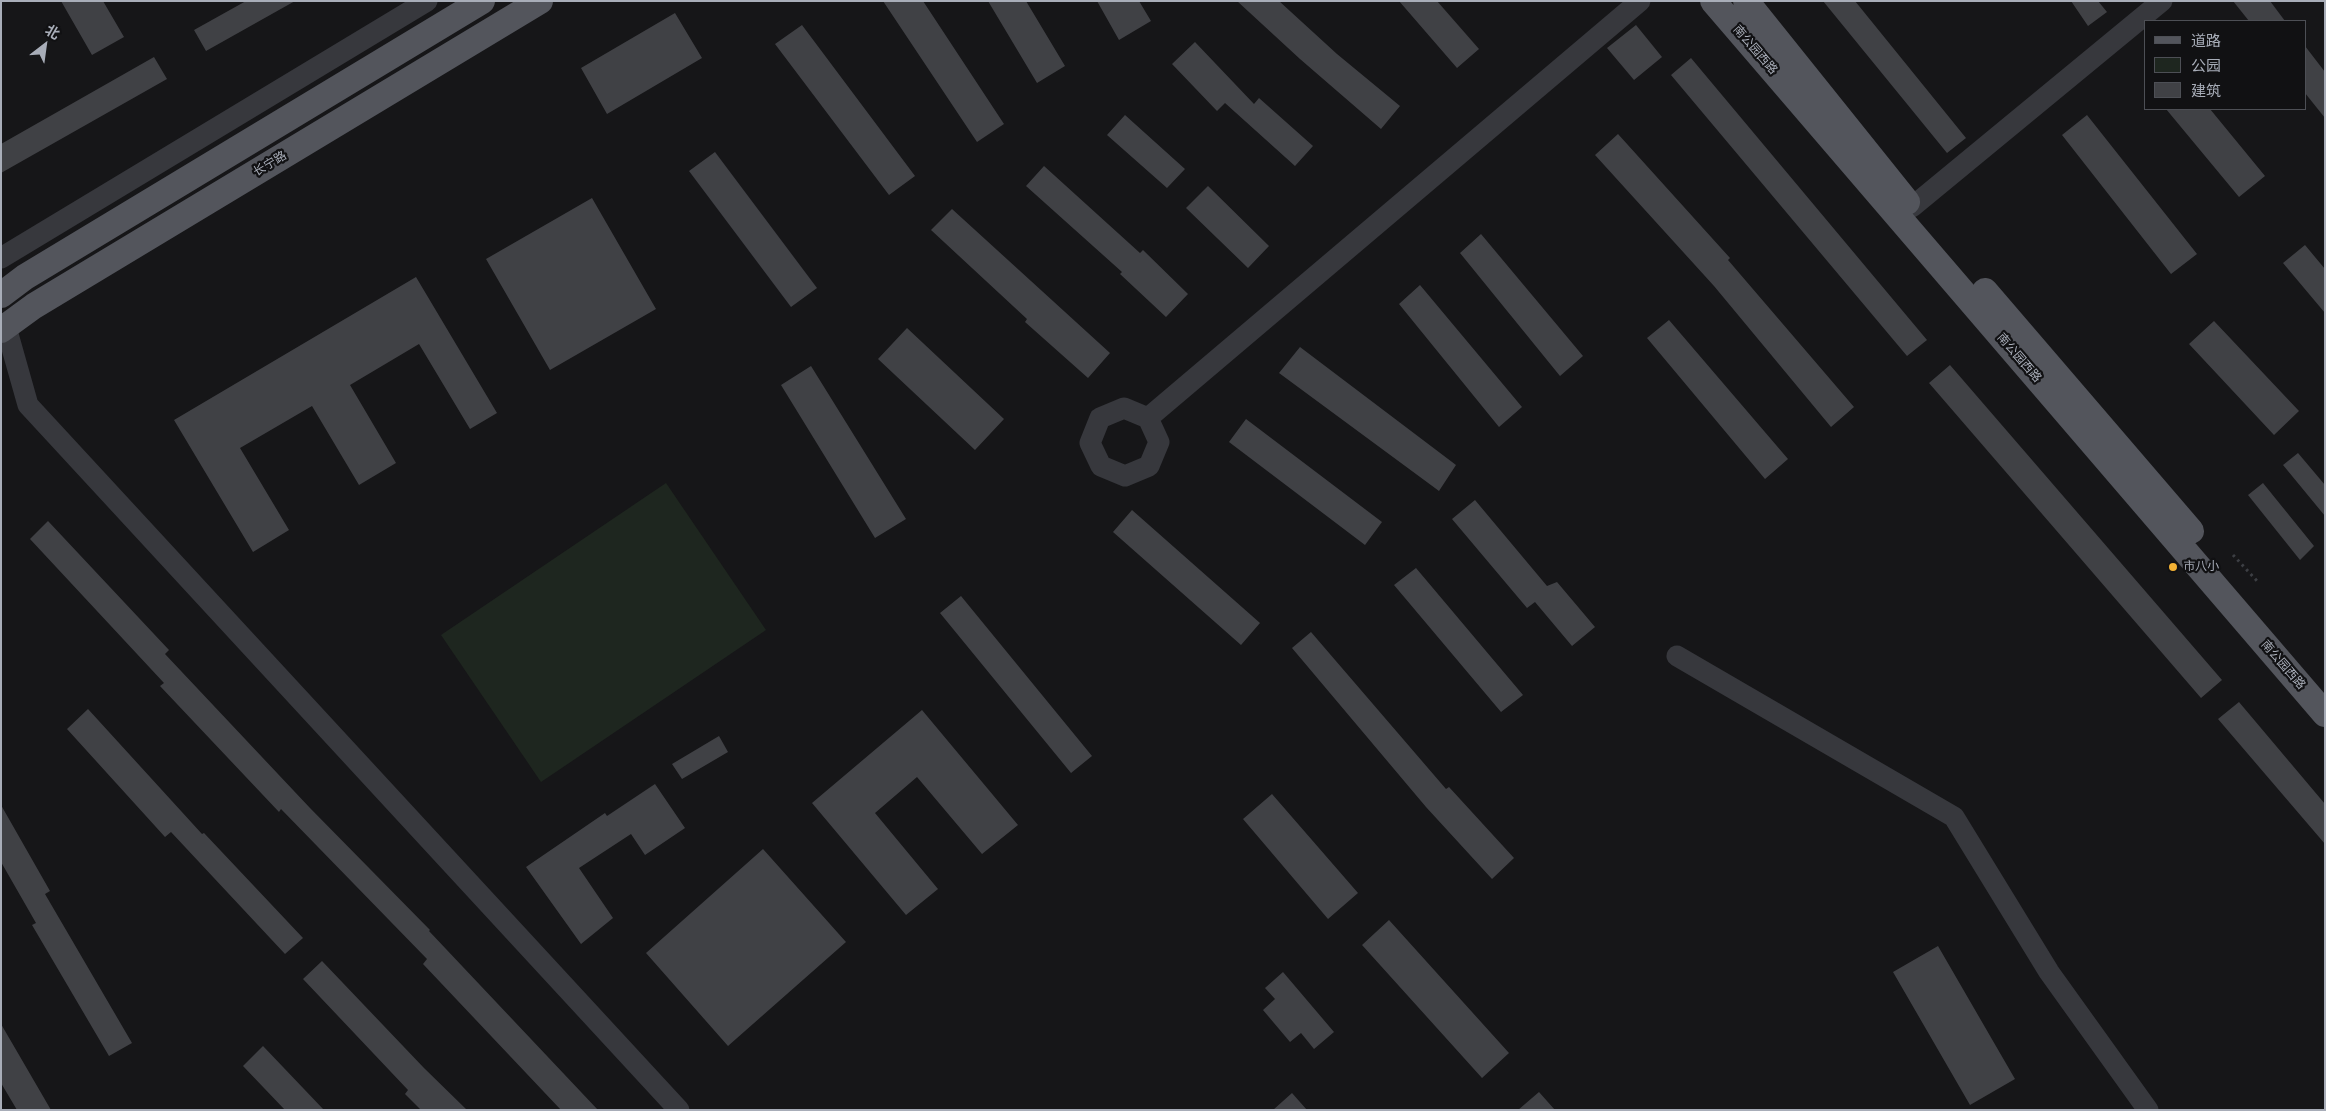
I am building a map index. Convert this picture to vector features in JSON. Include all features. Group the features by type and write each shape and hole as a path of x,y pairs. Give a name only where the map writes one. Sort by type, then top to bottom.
{"main road":[{"path":"1,295 25,277 482,1"},
{"name":"长宁路","path":"3,328 34,306 540,1"},
{"name":"南公园西路","path":"1713,1 2325,714"},
{"name":"南公园西路","path":"1746,1 1912,207 2325,688"}],"street":[{"path":"1,258 427,1"},
{"path":"1148,418 1640,1"},
{"path":"1912,207 2162,1"},
{"path":"3,328 28,405 679,1110"},
{"path":"1677,656 1954,818 2049,972 2148,1110"}],"path":[{"path":"2233,555 2258,582"}],"green space":[{"path":"666,483 766,630 541,782 441,635"}],"building":[{"path":"61,1 103,1 124,37 92,55"},
{"path":"246,1 295,1 206,51 194,30"},
{"path":"883,1 923,1 1004,124 977,142"},
{"path":"988,1 1026,1 1065,66 1037,83"},
{"path":"1097,1 1139,1 1151,21 1119,40"},
{"path":"1237,1 1279,1 1337,54 1400,106 1381,129"},
{"path":"1399,1 1437,1 1479,49 1457,68"},
{"path":"1823,1 1855,1 1966,138 1947,153"},
{"path":"2071,1 2098,1 2107,12 2088,26"},
{"path":"2233,1 2270,1 2284,20 2248,20"},
{"path":"675,13 702,58 607,114 581,68"},
{"path":"802,25 915,176 889,195 775,44"},
{"path":"1636,25 1662,57 1634,80 1607,48"},
{"path":"1195,42 1254,104 1259,98 1313,146 1295,166 1225,103 1217,111 1172,64"},
{"path":"2306,47 2325,72 2325,118 2306,94"},
{"path":"154,57 167,79 1,173 1,144"},
{"path":"1691,58 1927,340 1907,356 1671,75"},
{"path":"2167,110 2211,110 2265,176 2239,197"},
{"path":"1125,115 1185,169 1167,188 1107,135"},
{"path":"2087,115 2197,254 2171,274 2062,135"},
{"path":"1618,134 1730,258 1728,260 1854,407 1831,427 1714,286 1595,155"},
{"path":"715,152 817,288 791,307 689,171"},
{"path":"1044,166 1140,253 1143,250 1188,294 1166,317 1120,274 1122,272 1026,186"},
{"path":"1208,186 1269,246 1248,268 1186,208"},
{"path":"592,198 656,309 550,370 486,259"},
{"path":"952,209 1110,353 1088,378 1025,322 1027,319 931,230"},
{"path":"1481,234 1583,356 1560,376 1460,253"},
{"path":"2305,245 2325,269 2325,313 2283,263"},
{"path":"416,277 497,413 470,429 419,344 350,385 396,463 359,485 312,406 240,448 289,530 253,552 174,420"},
{"path":"1420,285 1522,407 1499,427 1399,304"},
{"path":"1669,320 1788,459 1765,479 1647,338"},
{"path":"2214,321 2299,411 2274,435 2189,344"},
{"path":"907,328 1004,419 975,450 878,359"},
{"path":"1300,347 1456,465 1439,491 1279,373"},
{"path":"1950,365 2222,680 2201,698 1929,383"},
{"path":"811,366 906,519 875,538 781,385"},
{"path":"1246,419 1382,522 1365,545 1229,442"},
{"path":"2298,453 2325,485 2325,516 2283,465"},
{"path":"2263,483 2314,546 2300,560 2248,495"},
{"path":"1475,500 1547,586 1557,582 1595,627 1572,646 1535,602 1527,608 1452,519"},
{"path":"1132,510 1260,623 1241,645 1113,532"},
{"path":"48,521 169,650 165,654 310,808 430,930 598,1110 561,1110 423,964 427,959 281,809 279,812 160,686 164,683 30,539"},
{"path":"1416,568 1523,695 1501,712 1394,585"},
{"path":"961,596 1092,756 1071,773 940,613"},
{"path":"1311,632 1446,789 1449,787 1514,858 1492,879 1426,807 1292,648"},
{"path":"2239,702 2325,804 2325,844 2218,719"},
{"path":"88,709 202,834 204,833 303,938 285,954 171,832 165,837 67,729"},
{"path":"922,710 1018,825 982,854 917,777 875,813 938,889 906,915 812,803"},
{"path":"719,736 728,752 682,779 672,764"},
{"path":"655,784 685,828 645,855 631,834 579,868 613,918 581,944 526,867 605,813 607,816"},
{"path":"1272,794 1358,893 1328,919 1243,819"},
{"path":"1,805 50,891 45,894 132,1043 109,1056 32,925 36,923 1,862"},
{"path":"763,849 846,942 728,1046 646,953"},
{"path":"1389,920 1509,1053 1482,1078 1362,945"},
{"path":"1938,946 2015,1079 1970,1105 1893,972"},
{"path":"322,961 424,1068 467,1110 421,1110 405,1094 408,1090 303,979"},
{"path":"1283,972 1334,1032 1314,1049 1301,1033 1290,1042 1263,1010 1275,999 1265,988"},
{"path":"1,1024 51,1110 17,1110 1,1083"},
{"path":"263,1046 324,1110 285,1110 243,1066"},
{"path":"1539,1092 1555,1110 1518,1110"},
{"path":"1292,1093 1307,1110 1273,1110"}],"place":[{"name":"市八小","path":"2173,567"}]}
